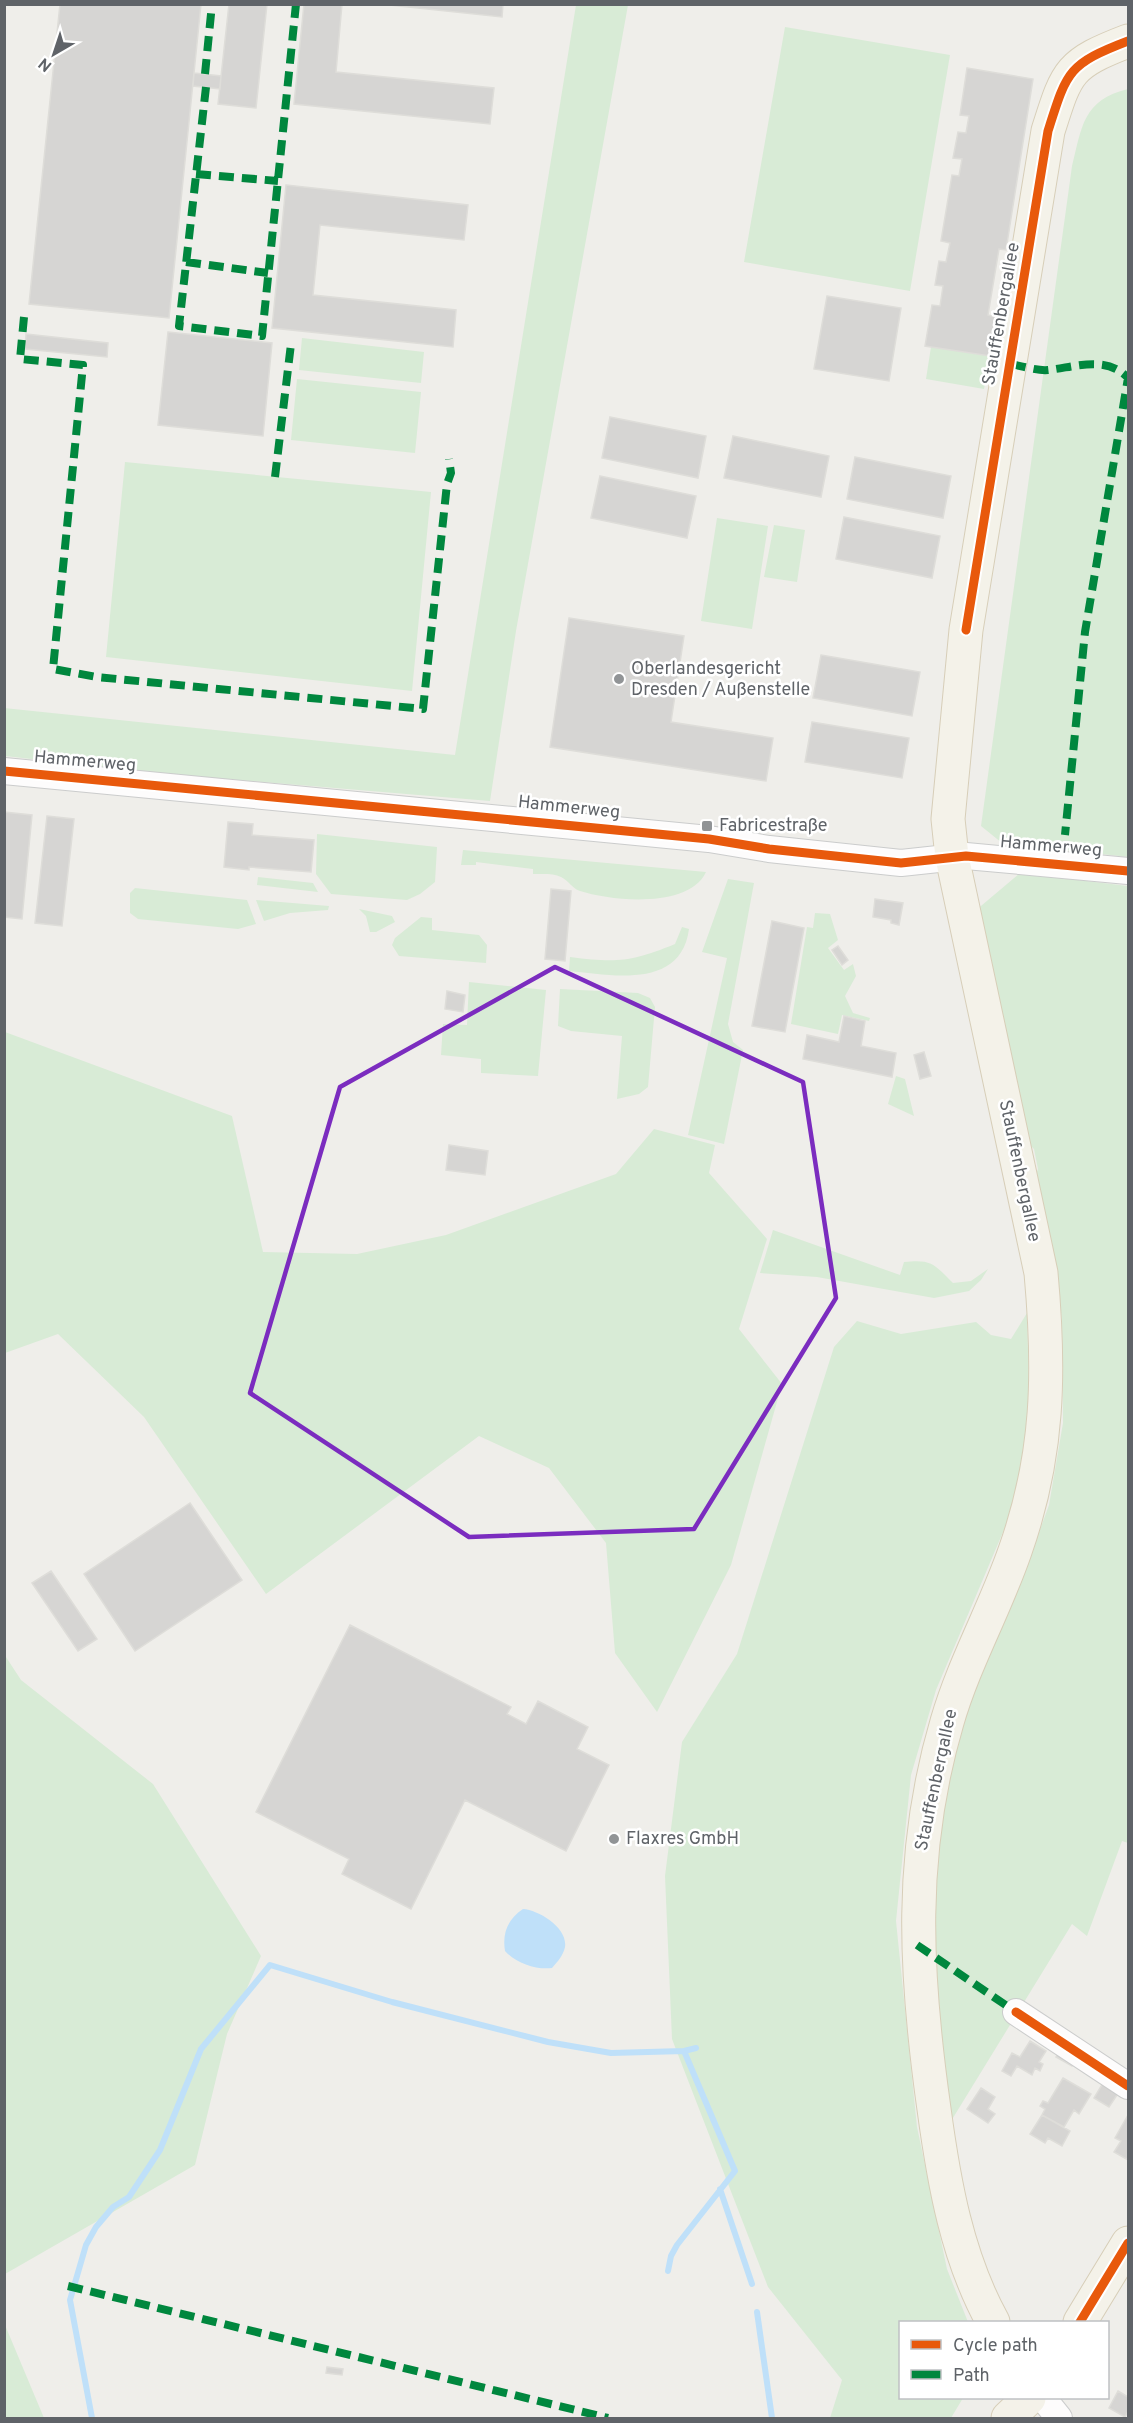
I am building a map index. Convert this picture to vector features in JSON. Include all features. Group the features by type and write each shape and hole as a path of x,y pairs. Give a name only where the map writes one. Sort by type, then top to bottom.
{"main road":[{"name":"Stauffenbergallee","path":"993,2321 957,2239 942,2168 920,2004 917,1945 919,1862 933,1777 946,1723 962,1676 997,1595 1027,1515 1041,1456 1048,1385 1041,1273 952,857 948,819 966,630 1048,131 1062,88 1076,66 1095,54 1128,41"},
{"path":"1081,2321 1128,2243"},
{"path":"1008,2418 1027,2399"},
{"path":"1028,2418 1034,2399"}],"street":[{"name":"Hammerweg","path":"4,771 697,837 768,849 901,863 966,856 1128,871"},
{"path":"1016,2012 1128,2086"},
{"path":"1045,2399 1059,2418"}],"highlighted area":[{"path":"555,967 803,1082 836,1298 694,1529 469,1537 250,1393 340,1087"}],"green space":[{"path":"576,5 628,5 516,631 490,801 154,773 5,756 4,708 455,755"},
{"path":"785,27 950,55 910,291 744,262"},
{"path":"1128,89 1128,857 1002,843 981,826 1072,166 1082,127 1093,108 1113,94"},
{"path":"302,338 424,352 421,383 299,370"},
{"path":"931,347 990,356 984,389 926,379"},
{"path":"297,379 421,392 415,453 291,440"},
{"path":"125,462 431,492 412,691 106,657"},
{"path":"717,518 768,526 752,629 701,621"},
{"path":"774,525 805,530 797,582 764,577"},
{"path":"317,834 437,847 435,882 420,894 407,900 331,894 316,874"},
{"path":"463,850 706,872 697,884 684,892 667,897 629,899 594,895 577,890 564,878 548,874 533,874 533,869 476,862 476,865 461,865"},
{"path":"1020,873 1128,886 1128,1843 1122,1841 1087,1936 1072,1924 948,2126 930,1956 938,1845 948,1779 963,1710 1026,1568 1049,1505 1063,1423 1062,1319 1055,1267 1036,1174 1038,1169 1034,1149 1028,1143 975,911"},
{"path":"258,877 313,883 318,892 257,885"},
{"path":"728,879 754,883 728,1024 733,1042 743,1050 724,1144 688,1135 727,958 702,952"},
{"path":"135,888 247,900 256,924 238,929 138,919 130,913 130,893"},
{"path":"256,900 329,906 328,910 290,913 264,921"},
{"path":"359,909 392,916 395,922 376,932 370,932 366,916"},
{"path":"815,913 830,914 838,940 828,948 844,970 853,964 856,976 845,996 853,1013 870,1018 869,1021 842,1015 838,1034 791,1024 807,927 813,928"},
{"path":"421,917 432,918 432,930 479,935 487,945 486,963 399,956 392,945 395,938"},
{"path":"682,927 689,929 683,948 673,962 659,970 623,976 569,971 570,957 624,960 660,950 675,944"},
{"path":"469,982 546,990 538,1076 481,1073 481,1059 441,1055 443,1024 467,1025"},
{"path":"560,989 638,993 650,998 655,1007 648,1087 639,1094 617,1099 622,1036 571,1031 558,1026"},
{"path":"5,1032 232,1116 263,1252 357,1254 446,1235 616,1174 654,1129 715,1145 709,1173 767,1239 739,1329 782,1384 731,1565 657,1712 615,1653 606,1543 549,1468 479,1436 266,1594 144,1417 58,1334 5,1353"},
{"path":"896,1076 905,1079 914,1116 888,1104"},
{"path":"773,1230 900,1275 904,1262 913,1261 932,1264 953,1283 971,1281 988,1269 981,1280 969,1291 934,1298 817,1277 760,1273"},
{"path":"1027,1313 1030,1425 1017,1499 936,1690 911,1775 896,1921 917,2127 947,2269 968,2321 899,2321 899,2399 962,2399 951,2418 830,2418 842,2380 768,2287 672,2039 665,1876 682,1742 737,1654 834,1347 857,1321 901,1334 976,1322 991,1335 1011,1339"},
{"path":"4,1654 21,1680 153,1784 261,1956 227,2034 195,2165 5,2274"},
{"path":"5,2325 44,2418 5,2418"}],"water":[{"path":"523,1909 544,1916 562,1933 565,1947 552,1968 527,1965 505,1951 504,1938 507,1927 513,1917"}],"building":[{"path":"60,4 201,4 169,318 29,304"},
{"path":"229,4 267,4 256,108 218,104"},
{"path":"304,4 342,4 336,72 494,88 490,124 294,104"},
{"path":"380,4 503,4 502,17"},
{"path":"967,68 1033,79 1006,250 999,249 988,315 996,317 990,356 925,346 932,305 940,306 943,286 935,285 939,261 946,262 950,243 941,241 952,175 959,176 962,159 953,158 958,132 966,133 969,116 960,115"},
{"path":"194,73 221,76 220,89 193,86"},
{"path":"286,185 468,205 464,240 320,225 313,295 456,310 453,347 272,328"},
{"path":"827,296 901,308 889,381 814,369"},
{"path":"168,332 272,343 263,436 158,425"},
{"path":"26,334 108,343 107,357 25,349"},
{"path":"610,417 706,436 698,478 602,458"},
{"path":"733,436 829,456 821,497 724,478"},
{"path":"855,457 951,476 943,518 847,499"},
{"path":"600,476 696,496 687,538 591,518"},
{"path":"844,517 940,536 932,578 836,559"},
{"name":"Oberlandesgericht Dresden / Außenstelle","path":"569,618 684,636 671,722 773,738 766,781 550,747"},
{"path":"821,655 920,672 912,716 813,698"},
{"path":"812,722 909,738 902,778 805,762"},
{"path":"4,812 32,815 22,919 4,917"},
{"path":"47,816 74,819 62,926 35,923"},
{"path":"228,822 253,824 252,835 314,840 311,872 224,867"},
{"path":"551,889 571,891 565,961 545,959"},
{"path":"875,899 903,903 899,925 891,923 891,920 873,917"},
{"path":"772,921 804,928 785,1032 752,1026"},
{"path":"838,946 848,960 842,965 832,950"},
{"path":"447,991 465,995 463,1012 445,1009"},
{"path":"844,1016 865,1021 861,1046 896,1053 892,1077 803,1059 807,1035 839,1042"},
{"path":"924,1052 931,1076 920,1079 914,1055"},
{"path":"449,1145 488,1151 485,1175 446,1170"},
{"path":"190,1503 242,1580 135,1651 84,1574"},
{"path":"51,1571 97,1639 78,1651 32,1583"},
{"path":"350,1625 511,1707 507,1714 526,1724 538,1701 588,1727 577,1749 609,1765 566,1851 465,1800 411,1909 342,1874 349,1859 256,1812"},
{"path":"1030,2041 1046,2051 1039,2062 1043,2064 1040,2071 1035,2068 1032,2075 1017,2066 1011,2076 1002,2071 1012,2053 1020,2057"},
{"path":"1062,2048 1077,2058 1072,2066 1056,2057"},
{"path":"1063,2078 1091,2094 1079,2114 1074,2110 1064,2127 1042,2115 1045,2109 1040,2106 1043,2101 1048,2103"},
{"path":"1103,2083 1119,2092 1109,2107 1094,2098"},
{"path":"981,2088 995,2097 988,2109 995,2114 988,2123 967,2109"},
{"path":"1042,2115 1070,2131 1062,2146 1048,2138 1045,2143 1030,2134"},
{"path":"1128,2115 1128,2160 1114,2152 1121,2141 1115,2138"},
{"path":"327,2367 343,2369 342,2375 326,2373"},
{"path":"1118,2391 1128,2397 1128,2411 1125,2417 1109,2408"}],"waterway":[{"path":"92,2418 70,2300 86,2245 96,2227 113,2207 129,2197 160,2150 201,2049 270,1965 392,2002 548,2042 611,2053 684,2051 696,2048"},
{"path":"668,2271 671,2256 677,2245 735,2171 684,2051"},
{"path":"720,2189 752,2284"},
{"path":"757,2312 772,2418"}],"marked path":[{"path":"205,74 212,4"},
{"path":"206,87 179,326 262,336 296,4"},
{"path":"196,174 278,181"},
{"path":"186,262 268,273"},
{"path":"24,317 20,359 83,365 53,669 97,677 423,709 447,484 451,473 449,459"},
{"path":"275,477 291,344"},
{"path":"1011,364 1044,370 1090,364 1100,365 1119,371 1128,378 1085,632 1065,835"},
{"path":"917,1945 1016,2012"},
{"path":"68,2286 608,2418"}],"cycle path":[{"path":"966,630 1048,131 1060,95 1073,72 1093,56 1128,41"},
{"path":"4,771 709,839 769,849 901,863 966,856 1128,871"},
{"path":"1016,2012 1128,2086"},
{"path":"1081,2321 1128,2243"}],"place":[{"name":"Oberlandesgericht Dresden / Außenstelle","path":"619,679"},
{"name":"Fabricestraße","path":"707,826"},
{"name":"Flaxres GmbH","path":"614,1839"}]}
